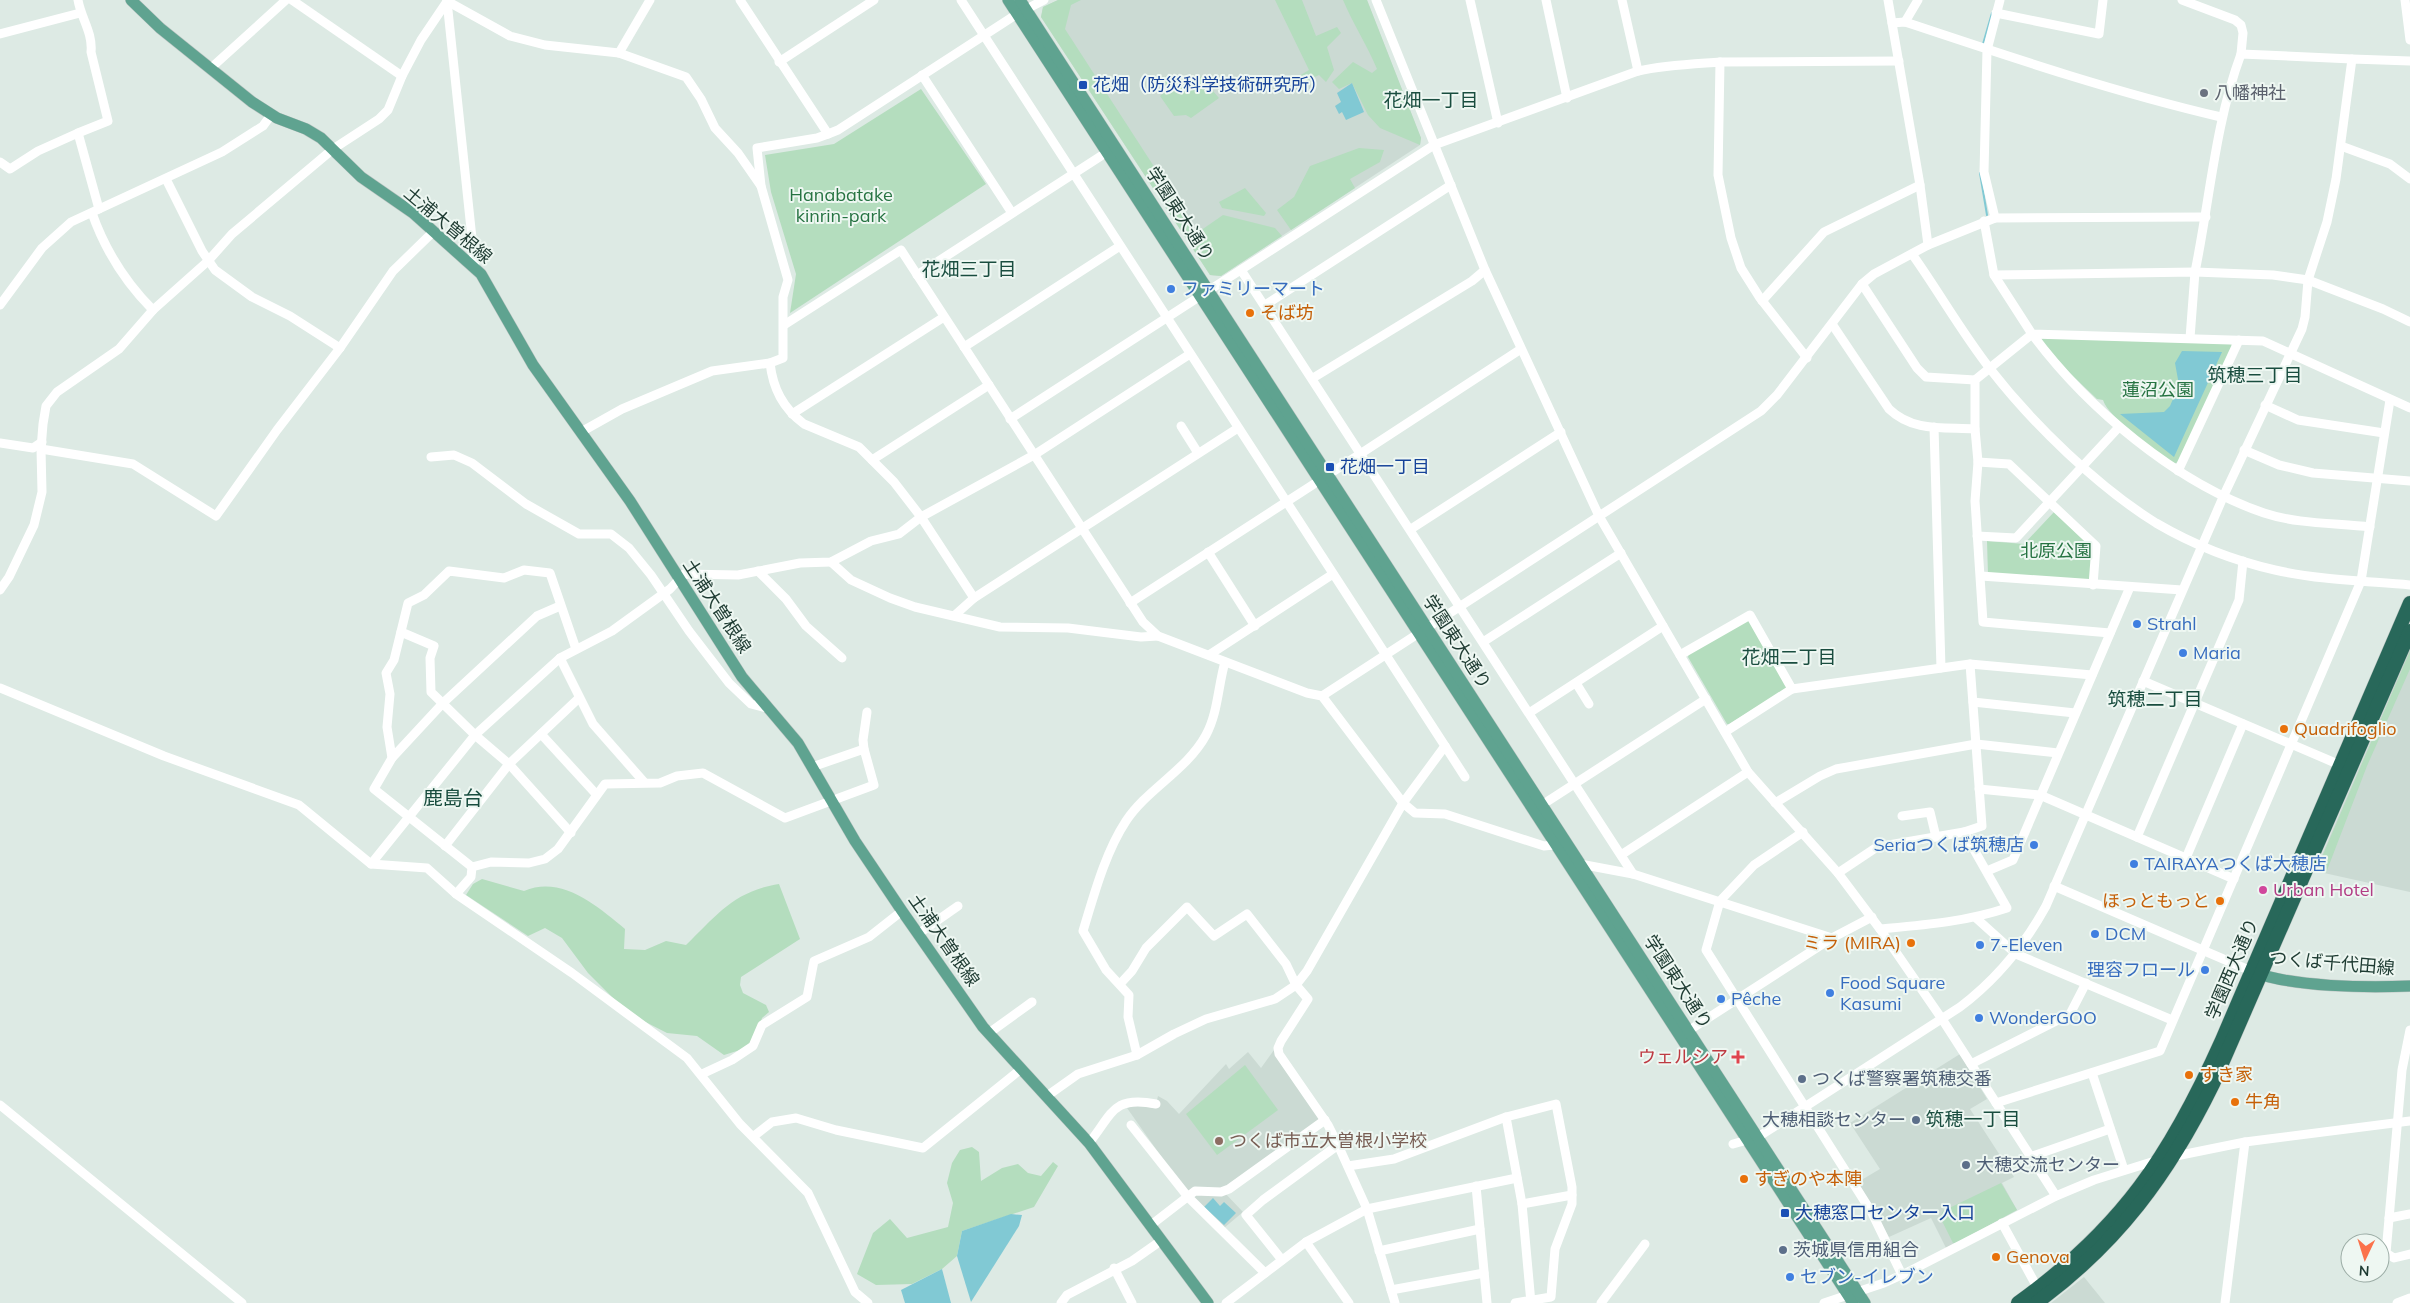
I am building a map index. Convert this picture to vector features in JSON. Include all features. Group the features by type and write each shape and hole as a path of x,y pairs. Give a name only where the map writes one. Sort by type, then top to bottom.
{"highway":[{"name":"学園西大通り","path":"2256,973 2340,765 2410,603"},
{"name":"学園西大通り","path":"2036,1303 2082,1267 2120,1229 2146,1197 2167,1158 2256,973 2410,631"},
{"name":"学園西大通り","path":"2018,1303 2064,1268 2101,1234 2167,1158"}],"main road":[{"name":"土浦大曽根線","path":"131,0 160,28 271,115 306,129 333,149 361,177 434,231 475,268 489,284 533,365 630,501 737,670 798,743 831,801 918,934 989,1033 1089,1144 1208,1303"},
{"name":"学園東大通り","path":"1008,0 1021,8 1422,630 1580,864 1688,1031 1753,1139 1853,1297 1865,1303"},
{"name":"学園東大通り","path":"1422,630 1554,844 1753,1139"},
{"name":"つくば千代田線","path":"2256,973 2286,980 2410,986"}],"street":[{"path":"0,162 10,169 38,151 108,121 91,52 92,41 80,13 78,0"},
{"path":"211,68 286,0"},
{"path":"292,0 402,76"},
{"path":"619,53 650,0"},
{"path":"740,0 828,134"},
{"path":"779,62 874,0"},
{"path":"961,0 1465,777"},
{"path":"581,432 622,408 712,371 770,363 783,358 783,297 788,280 761,186 757,148 817,138 838,130 984,36 1021,8 1044,0"},
{"path":"1376,0 1485,270 1599,516 1748,772 1803,832 1872,916 1942,1019 2056,1196"},
{"path":"1470,0 1498,123"},
{"path":"1546,0 1568,98"},
{"path":"1622,0 1638,71"},
{"path":"1888,0 1920,184 1928,245"},
{"path":"1905,22 1918,0"},
{"path":"1994,218 1984,172 1987,50 2000,0"},
{"path":"1996,13 2099,34 2103,0"},
{"path":"2182,0 2235,20 2241,25 2240,54 2221,117 2206,217 2195,272 2190,338"},
{"path":"2405,0 2410,40"},
{"path":"0,590 9,577 34,525 42,492 41,445 46,406 57,392 119,349 153,310 208,261 232,234 333,149 369,127 388,110 402,76 421,40 447,1"},
{"path":"447,1 510,36 545,45 619,53 686,77 701,99 715,128 738,153 761,186"},
{"path":"447,1 475,268"},
{"path":"0,34 80,13"},
{"path":"1892,23 1905,22 1987,50 2152,100 2221,117"},
{"path":"2240,54 2410,61"},
{"path":"1733,1144 1753,1139 1805,1108 1974,996 2016,954 2036,923 2054,886 2224,494 2291,352 2305,317 2308,280 2327,222 2341,146 2352,59"},
{"path":"1010,419 1434,145 1568,98 1638,71 1656,67 1720,62 1899,61"},
{"path":"1720,62 1718,175 1731,238 1741,268 1762,301 1806,358"},
{"path":"922,75 1012,213"},
{"path":"0,305 42,248 71,222 222,152 263,126 271,115"},
{"path":"78,133 101,238 112,260 153,310"},
{"path":"2341,146 2390,164 2410,178"},
{"path":"917,275 1101,156"},
{"path":"166,179 208,261 252,297 290,316 340,348"},
{"path":"1762,301 1824,232 1920,184"},
{"path":"1265,305 1451,185"},
{"path":"784,325 901,250 1142,622 1158,636 1307,694 1322,696 1761,411 1777,395 1862,284 1874,274 1928,245 1984,220 1994,218 2206,217"},
{"path":"1984,220 1994,275 2032,334 2054,365 2119,427 2178,471 2263,512 2284,518 2370,527"},
{"path":"0,443 33,448 41,445 133,464 216,516 276,430 340,348 393,271 434,231"},
{"path":"964,347 1120,246"},
{"path":"1912,254 1990,370 2020,404 2083,466 2138,511 2158,524 2202,545 2243,561 2303,575 2410,585"},
{"path":"1241,270 1313,378 1633,874"},
{"path":"1313,378 1472,281 1485,270"},
{"path":"1994,275 2195,272 2273,275 2308,280 2383,309 2410,322"},
{"path":"1862,284 1926,377 1975,380 1990,370 2032,334 2263,341 2291,352 2410,408"},
{"path":"792,414 944,317"},
{"path":"1832,324 1889,408 1898,417 1911,424 1975,429"},
{"path":"2178,471 2239,340"},
{"path":"1334,471 1521,349"},
{"path":"371,864 475,735 560,658 612,631 664,593 684,574 738,575 800,563 831,562 871,541 899,534 921,518 1034,455 1190,354"},
{"path":"770,363 772,379 785,407 804,424 859,447 894,482 921,518 974,598"},
{"path":"1975,380 1975,429 1978,462 1975,502 1983,622 2110,633"},
{"path":"872,460 989,385"},
{"path":"1996,1103 2160,1051 2361,581 2390,400"},
{"path":"2265,405 2298,420 2384,433"},
{"path":"1181,426 1198,454"},
{"path":"1934,427 1941,668"},
{"path":"1977,536 2016,538 2119,427"},
{"path":"955,615 974,598 1238,428"},
{"path":"1411,529 1561,432"},
{"path":"2244,450 2279,465 2313,473 2410,481"},
{"path":"431,456 454,455 472,463 526,504 578,534 611,534 629,548 729,683 751,704 767,708"},
{"path":"1978,462 2009,464 2096,546 2093,584"},
{"path":"1130,603 1314,484"},
{"path":"1208,552 1255,626"},
{"path":"1483,642 1621,553"},
{"path":"2137,837 2240,600 2243,561"},
{"path":"831,562 851,580 890,598 916,607 1011,628 1068,628 1142,637 1158,636"},
{"path":"392,758 388,727 390,694 386,673 394,660 408,603 424,595 449,571 504,578 524,570 550,573 576,649"},
{"path":"758,571 786,599 806,626 842,658"},
{"path":"1209,656 1333,574"},
{"path":"1981,576 2182,590"},
{"path":"1987,871 2013,860 2130,587"},
{"path":"472,867 374,789 392,758 443,703 537,616 560,606"},
{"path":"1680,655 1750,615 1792,689"},
{"path":"1529,713 1663,626"},
{"path":"401,632 434,646 430,658 432,692 475,735 509,764 571,833"},
{"path":"560,658 594,724 644,782"},
{"path":"1138,1055 1128,1017 1129,995 1106,970 1083,931 1112,850 1127,820 1138,806 1195,751 1207,733 1215,711 1225,662"},
{"path":"1838,873 1877,847 1964,832 1982,826 1970,664"},
{"path":"1725,732 1792,689 1970,664 2092,675"},
{"path":"2143,681 2340,765"},
{"path":"1576,683 1590,704"},
{"path":"0,688 164,756 299,805 371,864 427,868 456,894 572,973 665,1040 702,1074 740,1124 754,1136 808,1193 855,1292 868,1303"},
{"path":"1322,696 1403,803 1415,813 1445,814 1548,847 1554,844"},
{"path":"445,846 509,764 579,698"},
{"path":"1548,801 1706,699"},
{"path":"1973,702 2076,713"},
{"path":"472,867 491,862 529,863 545,859 558,849 571,833 596,794 605,784 660,783 677,776 703,773 785,818 874,785 863,740 867,712"},
{"path":"2186,858 2243,724"},
{"path":"541,734 596,794"},
{"path":"1775,802 1820,776 1836,770 1976,744 2058,753"},
{"path":"1046,1096 1078,1074 1138,1055 1174,1034 1206,1019 1275,999 1296,985 1307,971 1403,803 1445,746"},
{"path":"812,767 864,749"},
{"path":"1621,855 1748,772"},
{"path":"1979,789 2040,795 2234,879"},
{"path":"1902,816 1930,812 1936,837"},
{"path":"1803,832 1754,865 1720,901 1706,950 1872,1212 1902,1275"},
{"path":"1880,929 1945,924 1976,918 2007,908 1964,832"},
{"path":"1580,864 1633,874 1832,938"},
{"path":"456,894 471,877 472,867"},
{"path":"2054,886 2256,973"},
{"path":"918,934 958,906"},
{"path":"1120,984 1132,971 1146,948 1187,907 1214,936 1247,914 1286,964 1296,985 1308,998 1281,1041 1278,1048 1279,1054 1325,1120 1348,1166 1367,1209 1394,1303"},
{"path":"702,1074 732,1060 753,1046 762,1025 807,997 814,961 869,937 902,911"},
{"path":"1688,1031 1832,938 1872,916"},
{"path":"1976,918 2016,954 2172,1020"},
{"path":"1971,1064 2070,1014 2086,984"},
{"path":"989,1033 1032,1002"},
{"path":"2410,1030 2402,1070 2386,1253 2394,1258 2410,1254"},
{"path":"754,1136 772,1122 796,1118 836,1130 923,1148 1021,1069"},
{"path":"2092,1073 2124,1170"},
{"path":"1089,1144 1113,1110 1119,1105 1138,1102 1156,1104"},
{"path":"1348,1166 1394,1159 1506,1117 1556,1104 1572,1187 1572,1204 1555,1249 1551,1297 1531,1302 1515,1303"},
{"path":"0,1106 242,1303"},
{"path":"1506,1117 1522,1204 1531,1302"},
{"path":"1151,1225 1195,1191 1222,1192 1229,1189 1325,1120"},
{"path":"1824,1303 1853,1297 1902,1275 2056,1196 2124,1170 2167,1158 2245,1142 2410,1121"},
{"path":"1131,1125 1188,1196 1265,1273"},
{"path":"2030,1157 2110,1129"},
{"path":"2225,1303 2245,1142"},
{"path":"1282,1260 1246,1215 1262,1200 1338,1145"},
{"path":"1226,1303 1306,1242 1367,1209 1517,1178"},
{"path":"1476,1186 1487,1303"},
{"path":"1522,1204 1572,1195"},
{"path":"2389,1218 2410,1214"},
{"path":"2002,1223 2038,1289"},
{"path":"1379,1251 1480,1229"},
{"path":"1061,1303 1067,1296 1114,1268 1132,1261 1162,1240"},
{"path":"1306,1242 1349,1303"},
{"path":"1601,1303 1644,1244"},
{"path":"1114,1268 1132,1303"},
{"path":"1391,1290 1484,1273"},
{"path":"2397,1303 2410,1298"}],"shaded area":[{"path":"1058,0 1367,0 1421,138 1420,145 1221,276 1210,275 1041,17 1043,7"},
{"path":"2410,649 2410,892 2315,871"},
{"name":"つくば市立大曽根小学校","path":"1274,1050 1278,1059 1320,1120 1222,1190 1243,1212 1224,1228 1187,1193 1127,1108 1136,1105 1155,1108 1158,1096 1167,1101 1179,1114 1226,1064 1229,1069 1248,1052 1261,1068"},
{"path":"1960,1054 1987,1099 1970,1109 2014,1177 2002,1183 2017,1210 1946,1248 1931,1218 1889,1237 1858,1182 1880,1169 1850,1123"},
{"path":"2084,1277 2105,1303 2051,1303"}],"green space":[{"path":"1058,0 1081,0 1071,5 1065,29 1197,233 1223,215 1275,228 1282,236 1221,276 1210,275 1041,17 1043,7"},
{"path":"1275,0 1302,0 1316,36 1337,27 1341,33 1327,47 1334,70 1326,82 1319,75 1302,83 1299,76 1309,70"},
{"path":"1343,0 1367,0 1421,138 1420,145 1380,128 1368,115 1352,83 1339,89 1332,82 1353,62 1372,73 1377,69"},
{"path":"1168,75 1179,86 1200,76 1219,98 1191,118 1186,115 1174,116 1160,96 1166,91 1159,81"},
{"name":"Hanabatake kinrin-park","path":"921,89 986,184 790,313 796,274 771,192 765,155 834,144"},
{"path":"1359,148 1384,150 1380,162 1350,179 1355,188 1291,230 1277,210 1294,197 1310,166"},
{"path":"1245,188 1266,213 1264,216 1222,208 1219,202"},
{"name":"蓮沼公園","path":"2043,338 2231,343 2232,347 2178,462 2174,464 2134,434 2114,416 2103,400 2097,399 2056,360 2040,341"},
{"name":"北原公園","path":"2054,512 2098,551 2095,582 1988,575 1987,541 2024,544"},
{"path":"1750,620 1787,685 1786,689 1727,724 1688,657 1689,653"},
{"path":"2410,651 2410,669 2367,766 2326,873 2316,871"},
{"path":"482,879 524,891 538,887 552,887 578,895 603,911 625,929 624,949 645,950 666,941 686,945 717,914 738,898 763,887 779,884 800,939 741,977 740,985 743,993 766,1005 769,1012 762,1018 753,1046 724,1055 697,1036 667,1033 628,1013 588,973 562,938 545,928 528,936 466,895 473,884"},
{"path":"1245,1065 1278,1110 1217,1155 1186,1114"},
{"path":"972,1147 979,1152 981,1181 1002,1168 1018,1164 1028,1173 1041,1176 1053,1162 1058,1166 1034,1207 962,1231 957,1256 942,1269 912,1284 876,1285 857,1274 873,1233 890,1219 907,1238 948,1227 953,1203 947,1183 952,1163 960,1150"},
{"path":"2001,1183 2017,1210 1953,1243 1940,1217 1943,1211"}],"water":[{"path":"1352,83 1364,112 1346,120 1342,112 1339,114 1335,106 1341,102 1337,93"},
{"path":"2182,351 2222,352 2174,457 2120,414 2164,412 2170,406 2179,385 2175,363"},
{"path":"1213,1198 1220,1206 1224,1202 1236,1213 1224,1225 1204,1207"},
{"path":"1011,1214 1022,1215 1019,1226 971,1302 957,1256 962,1231"},
{"path":"942,1269 951,1303 905,1303 901,1290"}],"waterway":[{"path":"1983,44 1992,13"},
{"path":"1980,173 1987,215"}],"place":[{"name":"花畑（防災科学技術研究所）","path":"1083,85"},
{"name":"八幡神社","path":"2204,93"},
{"name":"ファミリーマート","path":"1171,289"},
{"name":"そば坊","path":"1250,313"},
{"name":"花畑一丁目","path":"1330,467"},
{"name":"Strahl","path":"2137,624"},
{"name":"Maria","path":"2183,653"},
{"name":"Quadrifoglio","path":"2284,729"},
{"name":"Seriaつくば筑穂店","path":"2034,845"},
{"name":"TAIRAYAつくば大穂店","path":"2134,864"},
{"name":"Urban Hotel","path":"2263,890"},
{"name":"ほっともっと","path":"2220,901"},
{"name":"DCM","path":"2095,934"},
{"name":"ミラ (MIRA)","path":"1911,943"},
{"name":"7-Eleven","path":"1980,945"},
{"name":"理容フロール","path":"2205,970"},
{"name":"Food Square Kasumi","path":"1830,993"},
{"name":"Pêche","path":"1721,999"},
{"name":"WonderGOO","path":"1979,1018"},
{"name":"ウェルシア","path":"1738,1057"},
{"name":"すき家","path":"2189,1075"},
{"name":"つくば警察署筑穂交番","path":"1802,1079"},
{"name":"牛角","path":"2235,1102"},
{"name":"大穂相談センター","path":"1916,1120"},
{"name":"つくば市立大曽根小学校","path":"1219,1141"},
{"name":"大穂交流センター","path":"1966,1165"},
{"name":"すぎのや本陣","path":"1744,1179"},
{"name":"大穂窓口センター入口","path":"1785,1213"},
{"name":"茨城県信用組合","path":"1783,1250"},
{"name":"Genova","path":"1996,1257"},
{"name":"セブン-イレブン","path":"1790,1277"}],"district":[{"name":"花畑一丁目","path":"1431,100"},
{"name":"花畑三丁目","path":"969,269"},
{"name":"筑穂三丁目","path":"2255,375"},
{"name":"花畑二丁目","path":"1789,657"},
{"name":"筑穂二丁目","path":"2155,699"},
{"name":"鹿島台","path":"453,798"},
{"name":"筑穂一丁目","path":"1973,1119"}]}
